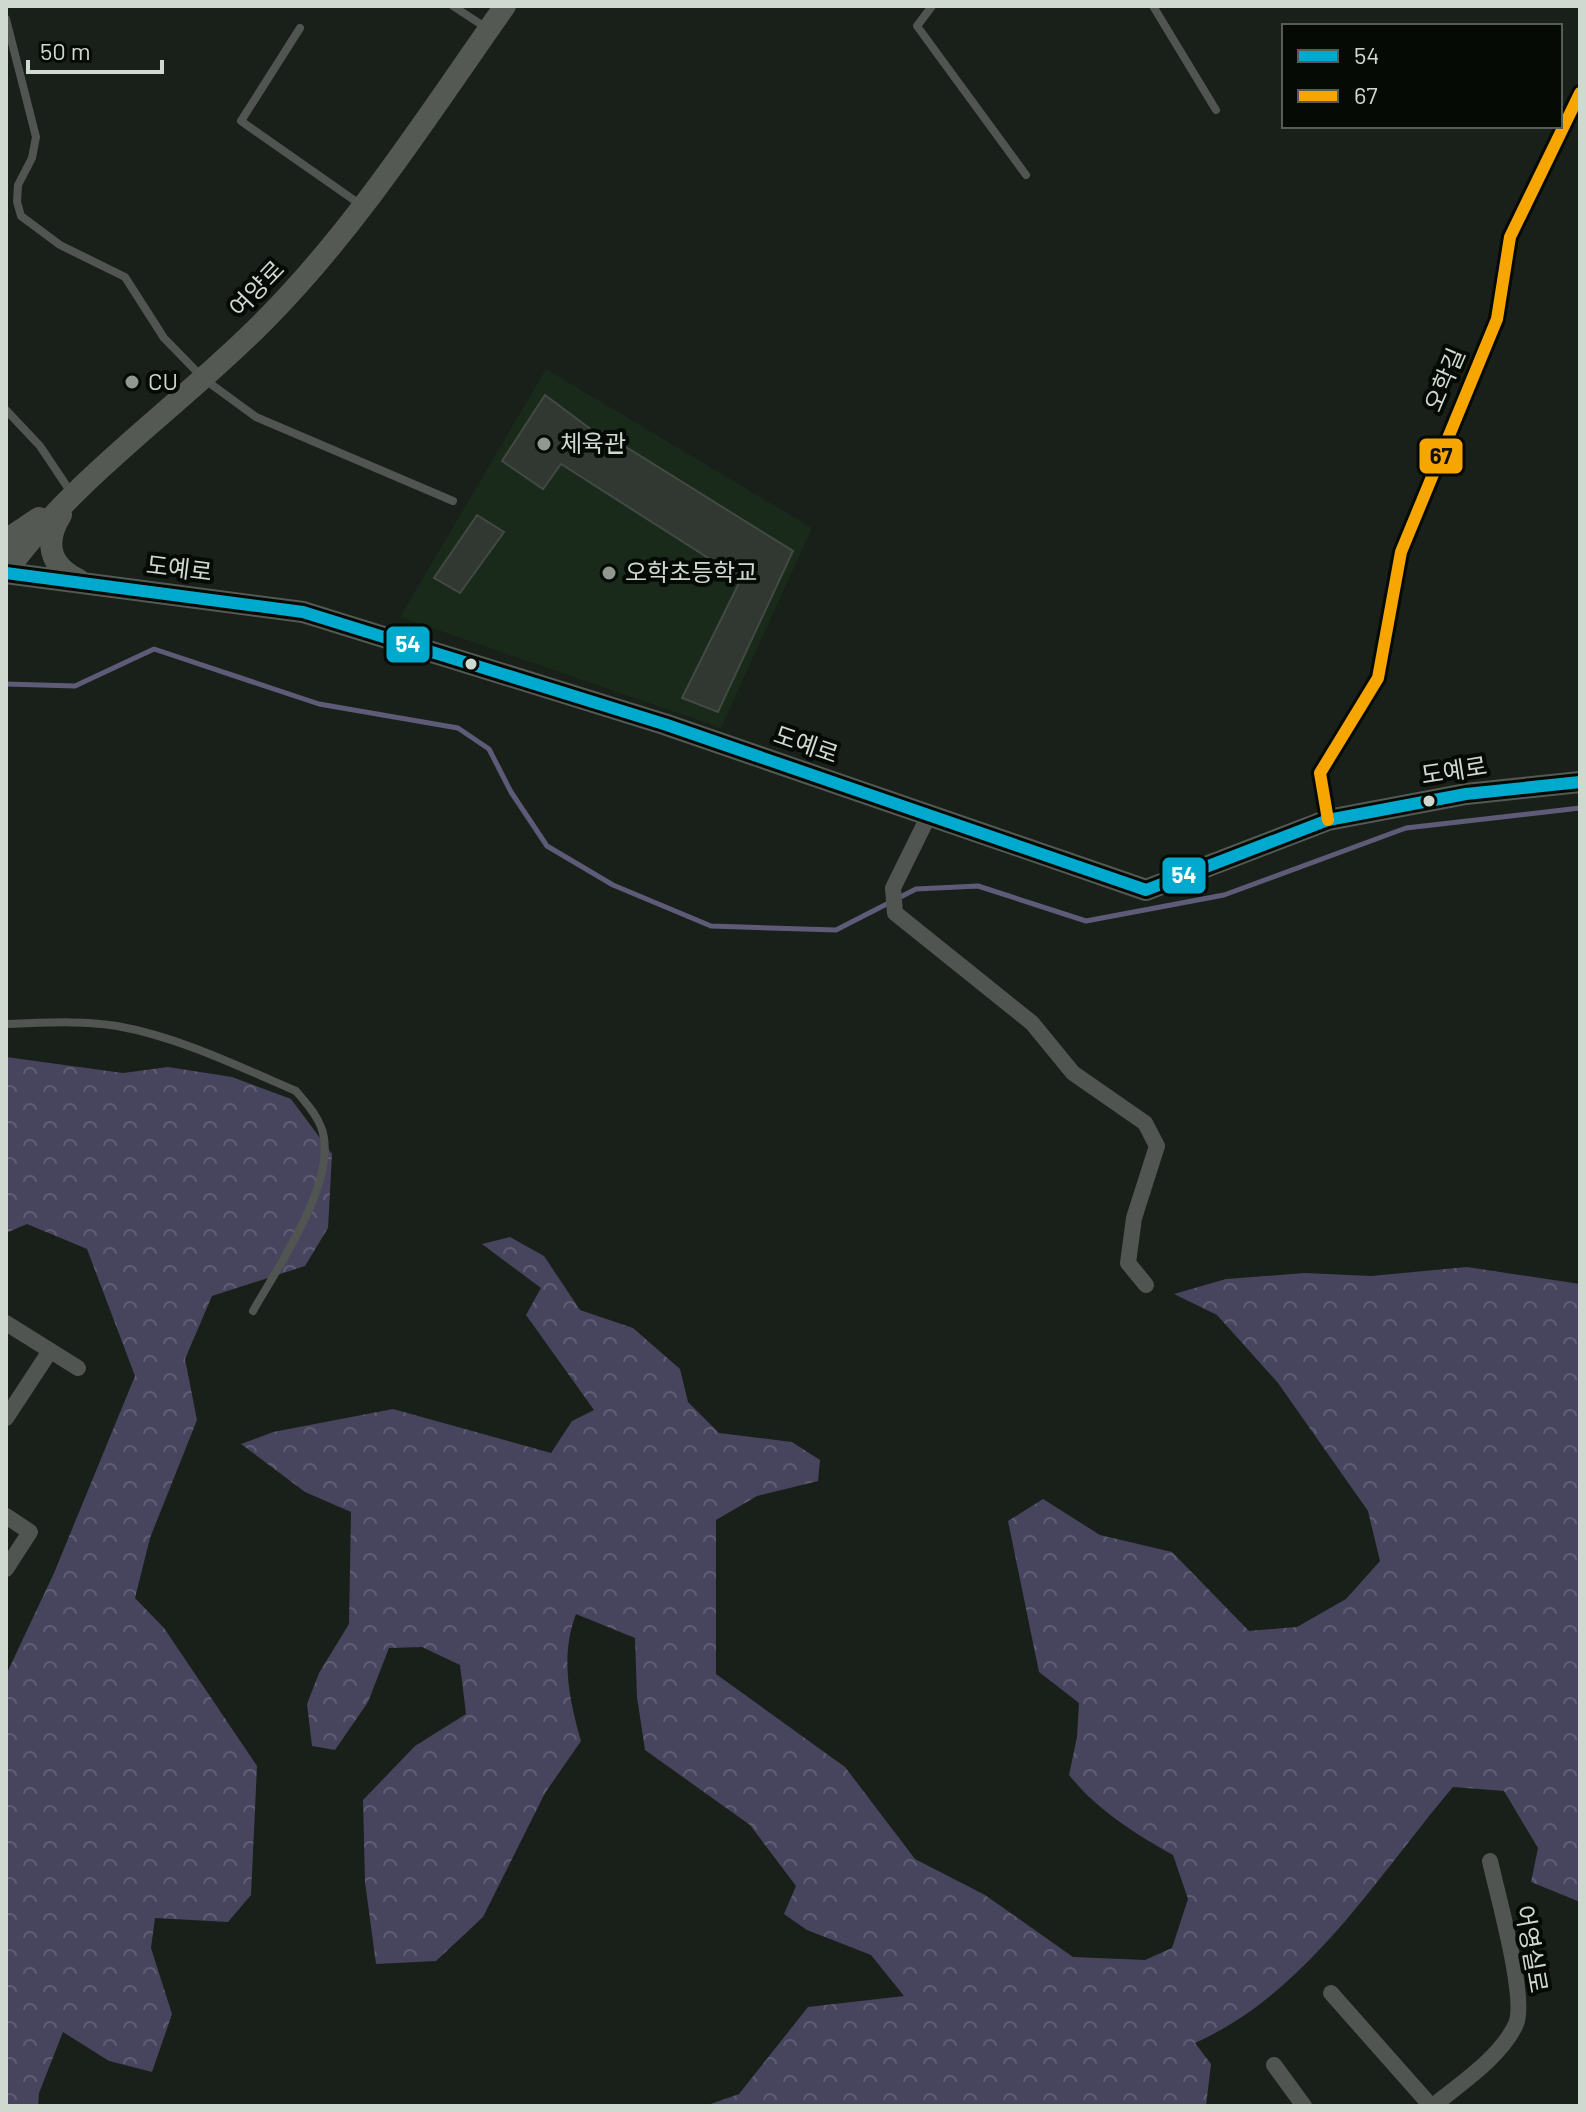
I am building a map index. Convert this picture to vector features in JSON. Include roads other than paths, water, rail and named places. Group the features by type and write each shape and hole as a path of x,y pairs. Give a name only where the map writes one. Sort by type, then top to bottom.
{"street":[{"name":"여양로","path":"6,572 73,495 204,379 297,287 362,205 505,6"},
{"name":"오학길","path":"1328,820 1320,773 1378,678 1401,552 1497,319 1510,237 1580,93"},
{"path":"6,540 73,495"},
{"path":"73,495 54,526 51,554 67,574 87,583"},
{"name":"도예로","path":"6,572 303,612 664,724 1146,890 1328,820 1466,794 1580,782"},
{"path":"929,815 893,888 895,913 1032,1023 1073,1073 1145,1123 1157,1146 1134,1218 1128,1263 1146,1285"},
{"path":"6,1323 78,1368"},
{"path":"6,1418 50,1351"},
{"path":"6,1516 30,1532 6,1569"},
{"name":"어영실로","path":"1331,1993 1432,2106 1505,2041 1517,2022 1518,1992 1490,1861"},
{"path":"1274,2065 1304,2106"}],"lane":[{"path":"453,6 488,29"},
{"path":"932,6 917,26 1026,175"},
{"path":"1153,6 1216,110"},
{"path":"6,19 36,137 32,158 18,185 17,202 21,216 60,245 125,277 164,338 204,379 256,417 453,501"},
{"path":"300,28 241,121 362,205"},
{"path":"6,410 40,446 73,495"},
{"path":"6,1024 61,1022 113,1026 153,1034 296,1091 312,1109 323,1129 322,1163 314,1201 253,1311"}],"waterway":[{"path":"6,684 75,686 154,649 319,704 458,728 489,749 511,792 547,846 613,885 711,926 836,930 916,889 978,886 1086,921 1224,895 1406,828 1580,808"}],"place":[{"name":"CU","path":"132,382"},
{"name":"체육관","path":"544,444"},
{"name":"오학초등학교","path":"609,573"}]}
